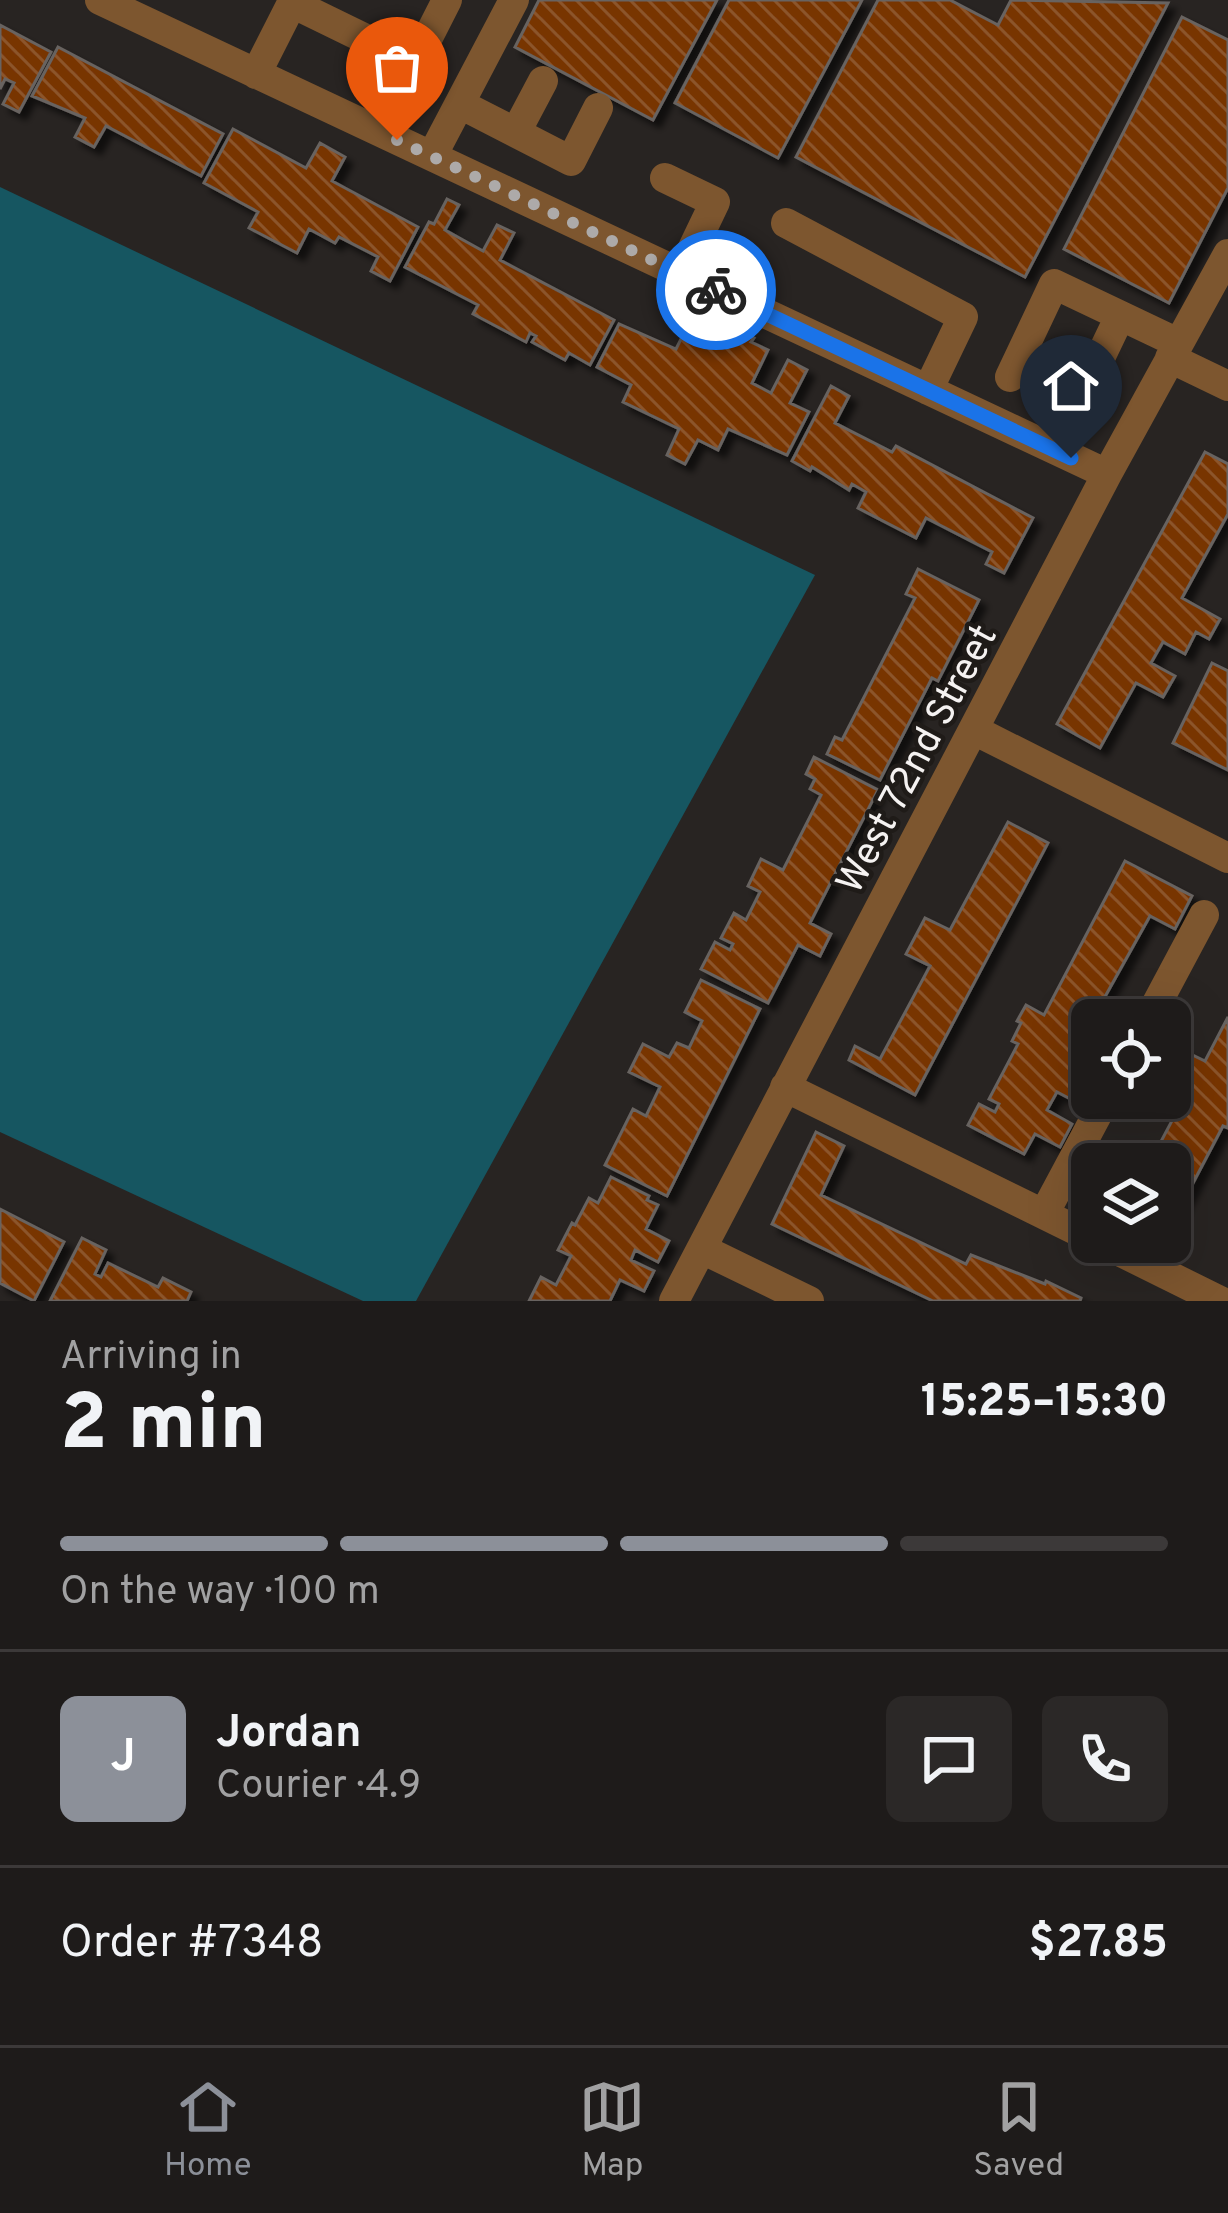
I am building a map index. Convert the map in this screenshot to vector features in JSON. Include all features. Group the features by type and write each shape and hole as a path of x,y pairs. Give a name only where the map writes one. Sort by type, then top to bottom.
{"street":[{"path":"100,0 1107,475"},
{"path":"256,74 290,1 415,63 447,0"},
{"path":"432,157 514,0"},
{"path":"516,133 543,81"},
{"path":"460,104 571,160 598,108"},
{"path":"665,178 715,202 681,273"},
{"path":"786,223 963,317 928,390"},
{"name":"West 72nd Street","path":"674,1301 1228,254"},
{"path":"1010,377 1054,284 1120,316 1228,386"},
{"path":"1076,408 1120,316"},
{"path":"974,730 1228,858"},
{"path":"1159,999 1204,915"},
{"path":"785,1087 1071,1228"},
{"path":"1044,1214 1095,1119"},
{"path":"702,1250 809,1301"},
{"path":"1143,1263 1220,1301"}],"water":[{"path":"0,187 815,575 416,1301 363,1301 0,1132"}],"building":[{"path":"539,0 717,0 653,120 515,47"},
{"path":"729,0 862,0 778,158 675,103"},
{"path":"878,0 950,0 998,25 1011,0 1168,3 1025,277 796,157"},
{"path":"1182,17 1228,40 1228,188 1169,303 1064,249"},
{"path":"0,25 51,52 19,112 3,104 14,83 5,79 0,89"},
{"path":"58,47 223,134 201,176 106,126 94,147 75,137 85,118 32,96"},
{"path":"233,129 306,168 320,143 345,157 332,181 418,227 390,281 371,271 378,257 339,237 335,243 309,229 297,253 249,228 258,212 204,183"},
{"path":"447,199 459,205 445,230 483,251 497,225 514,233 500,260 614,320 590,365 569,353 565,360 532,342 536,336 530,333 526,342 473,314 478,305 405,267"},
{"path":"694,313 711,322 714,317 768,350 752,383 771,393 788,360 807,370 790,403 809,412 787,455 728,429 718,450 698,440 685,464 667,455 679,429 623,402 631,385 597,367 619,324 676,349"},
{"path":"831,386 849,396 835,423 892,452 896,446 1033,518 1004,573 986,564 992,552 926,518 916,538 858,508 866,492 852,484 849,490 812,467 810,471 792,461"},
{"path":"1205,452 1228,464 1228,514 1182,598 1220,619 1209,639 1196,632 1185,654 1163,642 1151,663 1175,676 1163,697 1136,683 1100,748 1057,724"},
{"path":"918,569 979,600 880,780 827,754 835,737 842,740 915,598 906,594"},
{"path":"1212,663 1228,671 1228,770 1173,743"},
{"path":"814,757 878,790 810,923 831,934 820,956 798,945 768,1003 701,969 715,942 730,950 733,944 721,938 734,913 746,920 760,892 748,886 761,859 783,870 821,795 810,789 815,779 806,774"},
{"path":"1008,822 1048,843 915,1095 849,1060 855,1046 880,1059 930,966 906,954 925,918 950,930"},
{"path":"1125,861 1192,896 1175,929 1150,916 1104,999 1071,999 1071,1099 1057,1092 1047,1110 1072,1124 1060,1147 1035,1134 1024,1154 968,1125 979,1104 995,1112 999,1104 989,1099 1018,1044 1012,1041 1026,1005 1044,1015"},
{"path":"701,980 760,1009 667,1196 605,1165 633,1109 646,1116 660,1087 629,1072 643,1044 669,1057 677,1043 689,1048 702,1021 685,1012"},
{"path":"1228,1017 1228,1128 1223,1126 1191,1187 1191,1143 1160,1143 1173,1119 1191,1119 1191,1054 1205,1061"},
{"path":"816,1132 844,1146 821,1195 966,1264 971,1255 1046,1281 1080,1301 933,1301 772,1224"},
{"path":"611,1177 658,1205 646,1229 669,1241 658,1262 635,1250 631,1260 654,1271 644,1291 620,1280 610,1301 529,1301 541,1277 556,1285 571,1256 558,1250 589,1198 598,1203"},
{"path":"0,1209 64,1242 34,1301 0,1283"},
{"path":"82,1238 106,1250 95,1274 101,1277 108,1263 158,1287 163,1278 191,1292 187,1301 50,1301"}],"way so far":[{"path":"397,140 716,290"}],"route":[{"path":"716,290 1071,458"}]}
